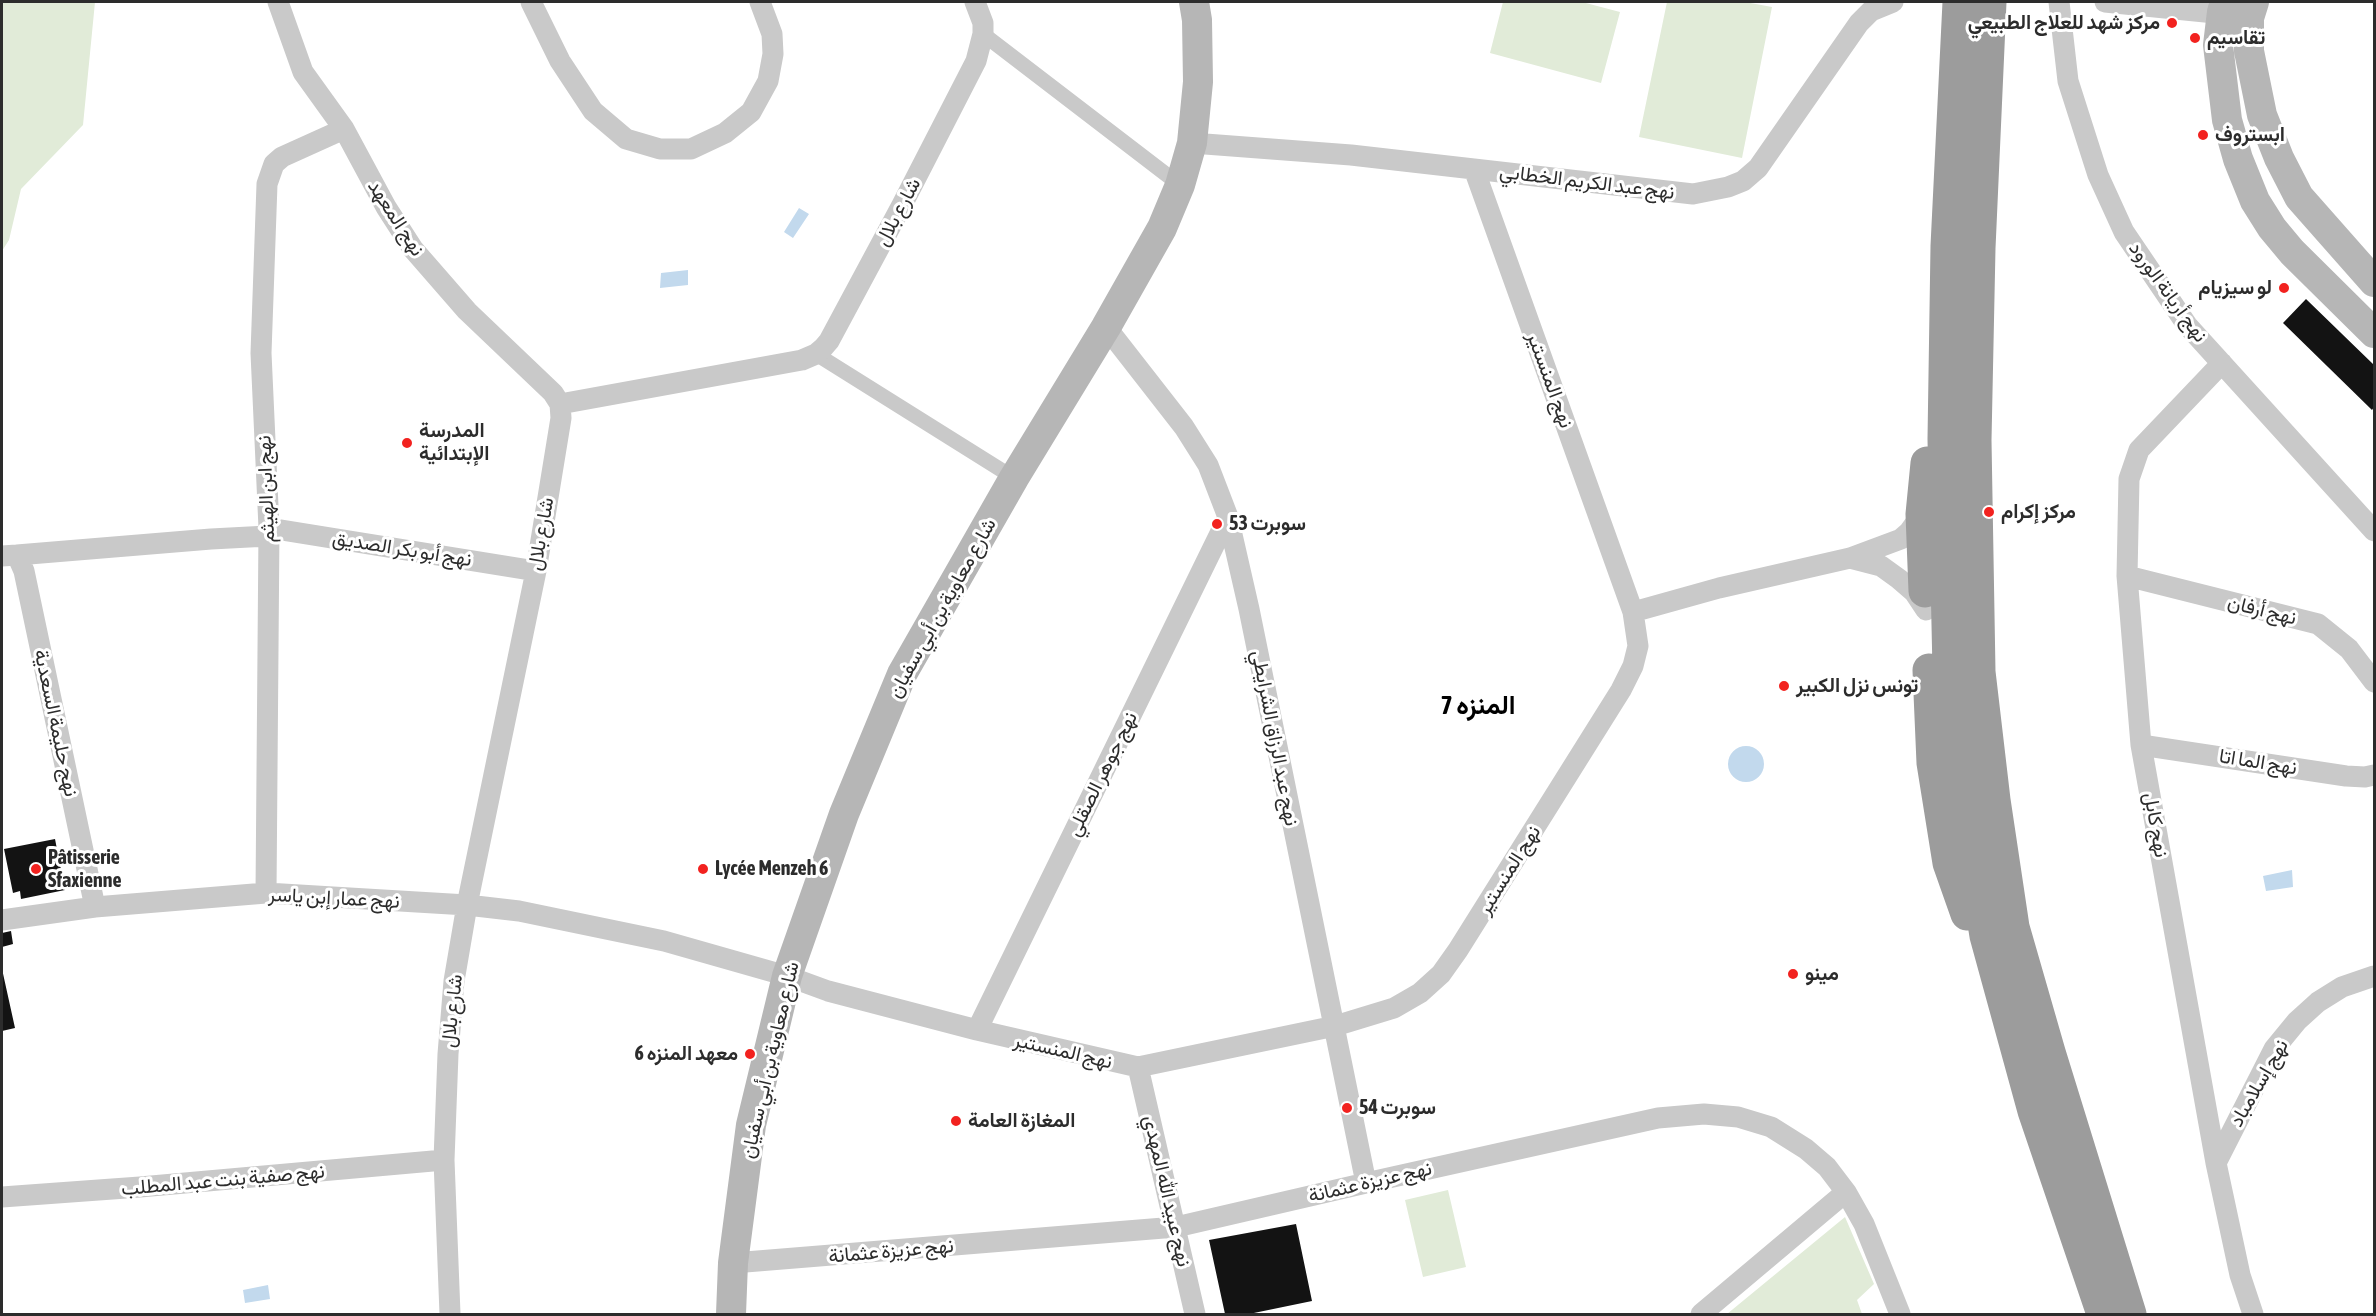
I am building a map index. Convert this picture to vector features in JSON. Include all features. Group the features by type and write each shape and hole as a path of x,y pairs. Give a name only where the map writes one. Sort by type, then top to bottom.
{"highway":[{"path":"1974,12 1947,246 1922,514 1933,763 1949,863 2020,1064 2050,1108 2127,1249 2148,1314"},
{"path":"1974,12 1979,248 1975,440 1979,672 1994,800 2013,927 2050,1108 2103,1314"},
{"path":"1947,246 1944,439 1949,671 1966,810 1986,936 2020,1064"},
{"path":"2050,1108 2069,1274 2083,1314"},
{"path":"2050,1108 2130,1314"}],"main road":[{"name":"شارع معاوية بن أبي سفيان","path":"731,1314 733,1263 751,1125 787,976 844,814 902,674 1014,478 1106,327 1162,228 1180,184 1192,143 1198,82 1197,20 1194,2"},
{"path":"2237,8 2249,51 2262,115 2279,158 2300,197 2374,282"},
{"path":"2237,8 2218,45 2227,120 2238,159 2255,201 2272,228 2292,252 2374,333"}],"street":[{"name":"نهج المعهد","path":"278,2 303,72 344,129 386,207 413,249 467,311 553,393 560,404"},
{"path":"531,2 560,61 593,111 626,139 660,149 691,148 724,133 751,112 768,81 773,54 772,34 760,2"},
{"name":"شارع بلال","path":"816,354 829,341 902,205 975,61 982,34 982,23 975,2"},
{"name":"نهج عبد الكريم الخطابي","path":"1192,143 1351,155 1693,194 1728,187 1743,180 1758,168 1859,23 1871,11 1893,2"},
{"name":"نهج أريانة الورود","path":"2059,2 2068,81 2098,175 2124,232 2187,325 2374,531"},
{"path":"2105,2 2237,8"},
{"path":"982,34 1180,184"},
{"name":"نهج ابن الهيثم","path":"266,893 269,532 261,353 267,184 274,164 282,157 344,129"},
{"name":"نهج المنستير","path":"787,976 828,991 977,1030 1138,1067 1335,1026 1394,1008 1420,993 1441,974 1621,690 1633,666 1638,646 1633,612 1474,169"},
{"name":"نهج عبد الرزاق الشرايطي","path":"1106,327 1184,427 1208,465 1228,517 1249,609 1366,1183"},
{"path":"560,404 802,360 816,354 1014,478"},
{"name":"نهج كابل","path":"2222,363 2139,450 2136,456 2129,479 2127,576 2141,744 2216,1163 2240,1275 2253,1314"},
{"name":"شارع بلال","path":"450,1314 444,1160 450,1016 467,905 536,571 561,418 560,404"},
{"path":"1633,612 1719,588 1850,558 1901,539 1922,514"},
{"name":"نهج جوهر الصقلي","path":"977,1030 1228,517"},
{"name":"نهج أبو بكر الصديق","path":"9,556 269,532 536,571"},
{"name":"نهج حليمة السعدية","path":"9,556 27,585 95,907"},
{"path":"1850,558 1881,566 1914,592 1926,610"},
{"name":"نهج أرفان","path":"2127,576 2318,624 2349,649 2374,682"},
{"name":"نهج الما اتا","path":"2141,744 2346,776 2374,775"},
{"name":"نهج عمار إبن ياسر","path":"2,920 95,907 266,893 467,905 519,911 664,941 787,976"},
{"name":"نهج إسلامباد","path":"2216,1163 2274,1049 2297,1021 2318,1002 2342,987 2374,976"},
{"name":"نهج عبيد الله المهدي","path":"1138,1067 1195,1314"},
{"name":"نهج عزيزة عثمانة","path":"733,1263 1176,1227 1658,1118 1704,1114 1738,1117 1771,1127 1806,1149 1827,1167 1846,1192 1864,1224 1900,1314"},
{"name":"نهج صفية بنت عبد المطلب","path":"2,1197 444,1160"},
{"path":"1701,1314 1846,1192"}],"green space":[{"path":"2,2 95,2 83,125 21,189 9,240 2,251"},
{"path":"1503,2 1582,2 1620,12 1601,83 1490,53"},
{"path":"1667,2 1745,2 1772,7 1742,158 1639,137"},
{"path":"1448,1190 1466,1267 1423,1277 1405,1200"},
{"path":"1845,1217 1874,1284 1857,1300 1862,1314 1727,1314"}],"water":[{"path":"799,208 809,214 793,238 784,232"},
{"path":"688,270 688,285 660,288 661,273"},
{"path":"1746,746 1759,751 1764,764 1759,777 1746,782 1733,777 1728,764 1733,751"},
{"path":"2292,870 2293,887 2266,891 2263,876"},
{"path":"268,1285 270,1299 245,1303 243,1290"}],"building":[{"path":"2306,299 2374,365 2374,407 2372,410 2283,323"},
{"path":"55,839 65,890 21,899 20,891 13,893 4,849"},
{"path":"11,931 13,944 2,947 2,933"},
{"path":"2,969 15,1028 2,1031"},
{"path":"1296,1224 1312,1301 1249,1314 1225,1314 1209,1240"}],"place":[{"name":"مركز شهد للعلاج الطبيعي","path":"2172,23"},
{"name":"تقاسيم","path":"2195,38"},
{"name":"ابستروف","path":"2203,135"},
{"name":"لو سيزيام","path":"2284,288"},
{"name":"المدرسة الإبتدائية","path":"407,443"},
{"name":"مركز إكرام","path":"1989,512"},
{"name":"سوبرت 53","path":"1217,524"},
{"name":"تونس نزل الكبير","path":"1784,686"},
{"name":"Pâtisserie Sfaxienne","path":"36,869"},
{"name":"Lycée Menzeh 6","path":"703,869"},
{"name":"مينو","path":"1793,974"},
{"name":"معهد المنزه 6","path":"750,1054"},
{"name":"سوبرت 54","path":"1347,1108"},
{"name":"المغازة العامة","path":"956,1121"}],"district":[{"name":"المنزه 7","path":"1478,706"}]}
